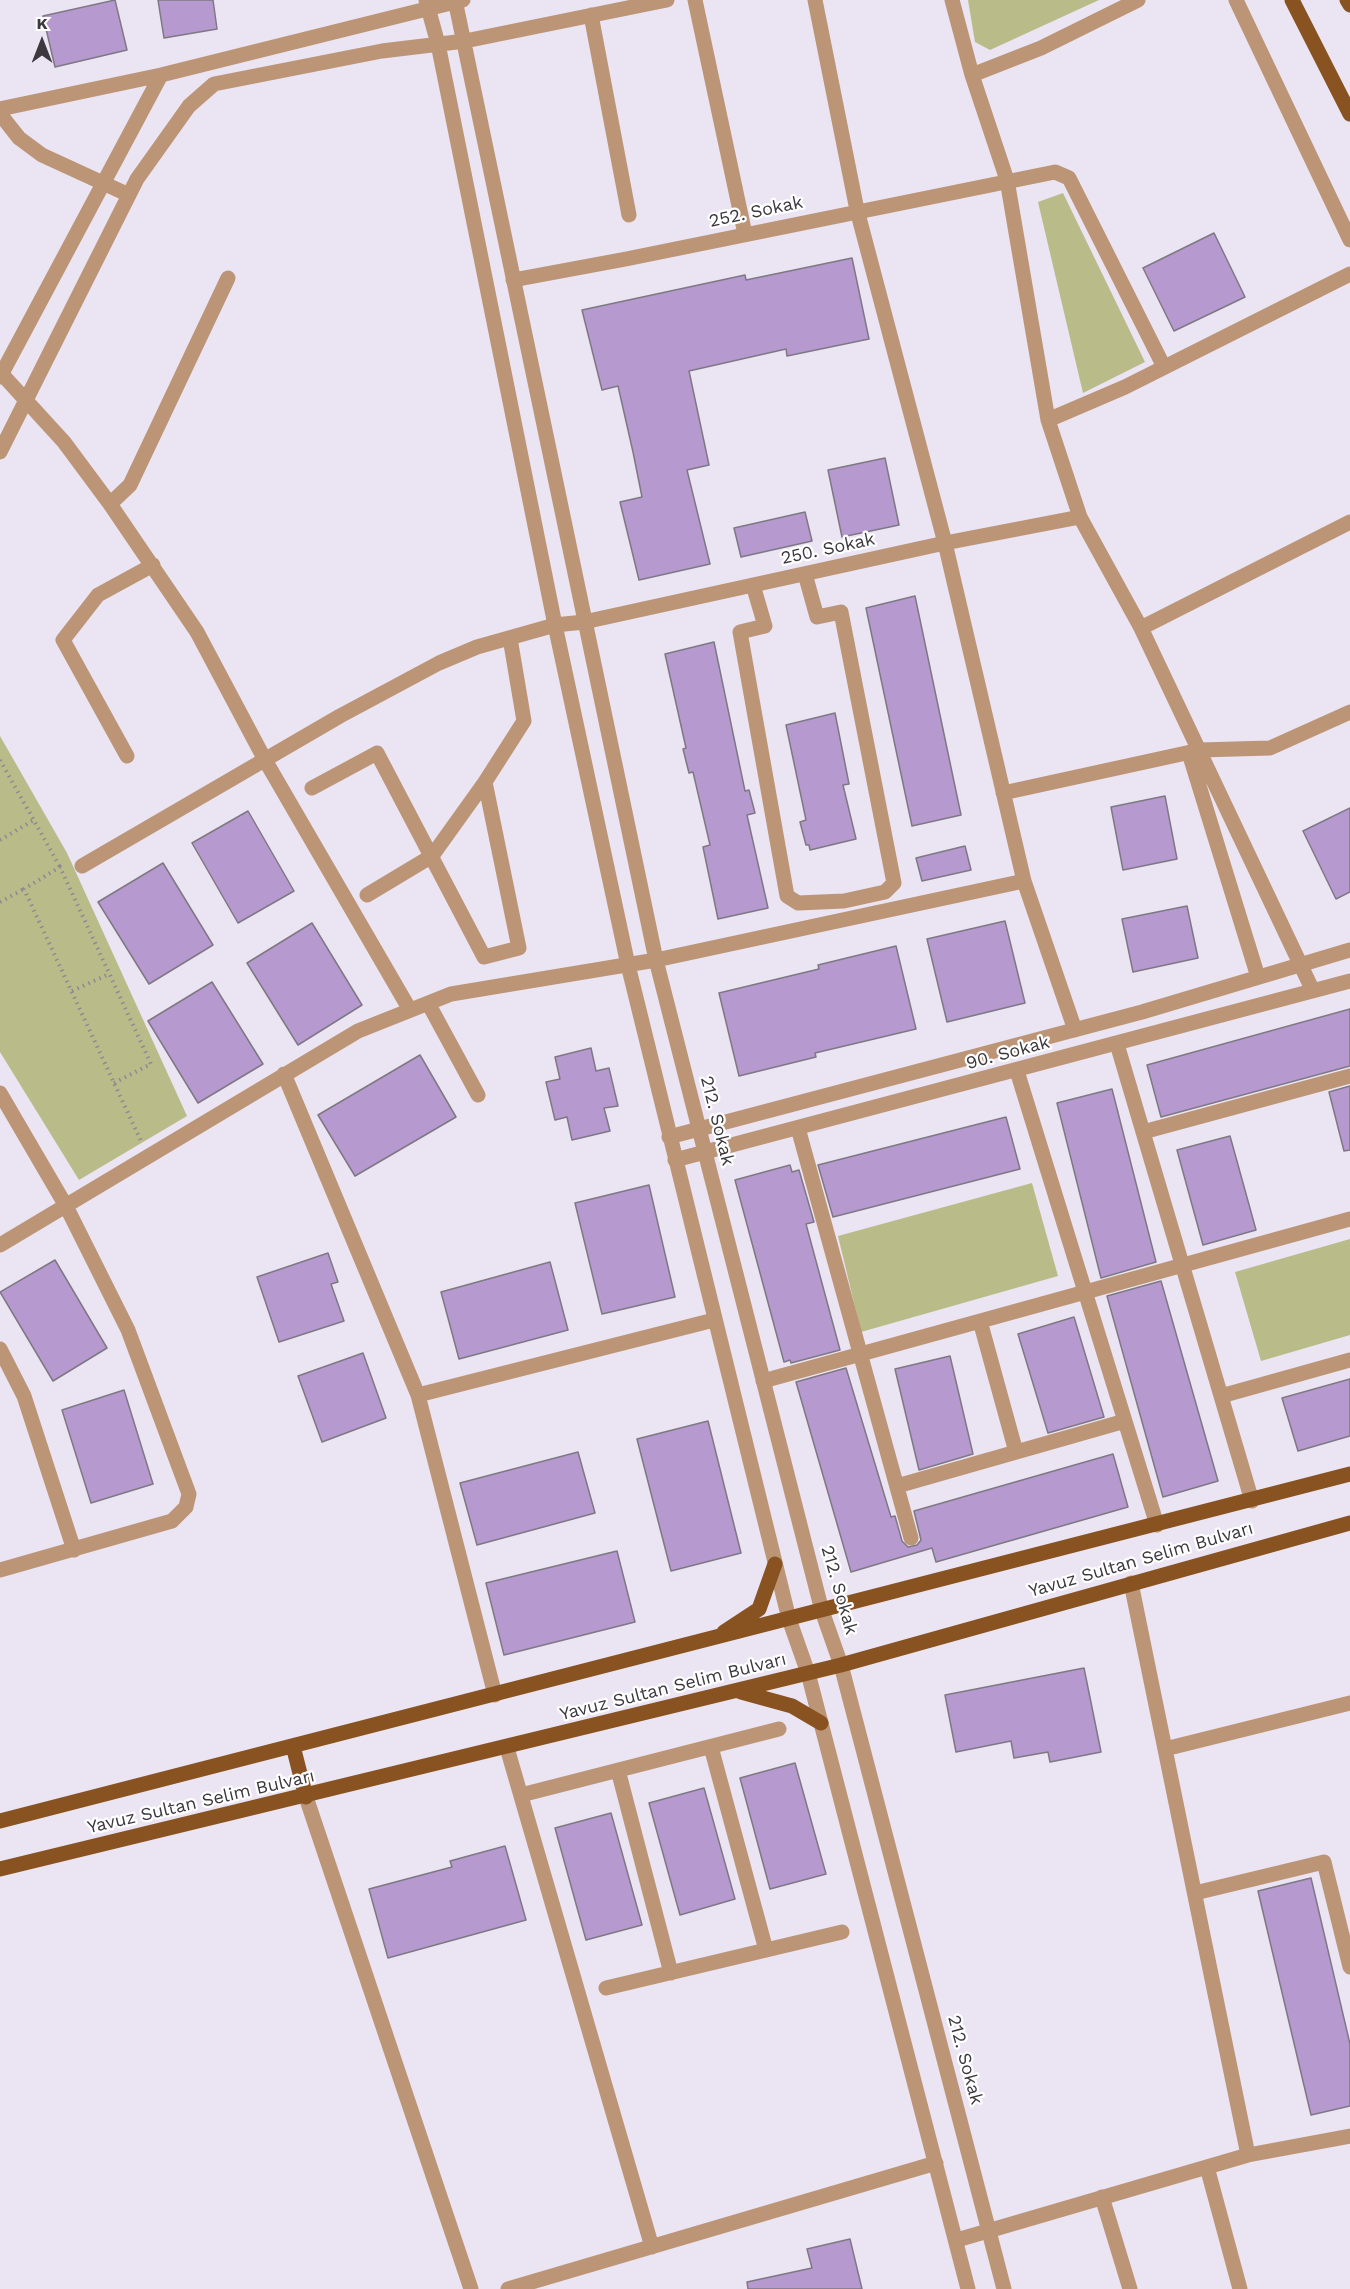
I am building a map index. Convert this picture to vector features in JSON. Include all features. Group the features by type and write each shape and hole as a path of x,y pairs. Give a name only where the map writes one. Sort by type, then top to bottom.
{"main road":[{"path":"1292,0 1350,114"},
{"path":"1347,0 1350,5"},
{"name":"Yavuz Sultan Selim Bulvarı","path":"0,1821 1350,1474"},
{"name":"Yavuz Sultan Selim Bulvarı","path":"0,1869 306,1797 841,1665 1350,1522"},
{"path":"713,1639 759,1609 775,1564"},
{"path":"738,1691 792,1706 821,1723"},
{"path":"293,1746 306,1797"}],"street":[{"path":"0,110 161,75 427,4 457,0"},
{"name":"212. Sokak","path":"457,0 513,280 656,960 822,1611 841,1665 1004,2289"},
{"path":"0,452 137,179 189,106 214,84 382,51 465,41 667,0"},
{"path":"695,0 745,234"},
{"path":"814,0 857,210 945,543 1024,881 1075,1030"},
{"path":"952,0 972,75 1007,180 1048,420 1080,517 1141,628 1195,752 1302,963 1313,991"},
{"path":"972,75 1041,48 1138,0"},
{"path":"1236,0 1350,240"},
{"path":"427,4 438,44 555,625 628,965 789,1619 808,1673 968,2289"},
{"path":"591,15 629,215"},
{"path":"161,75 1,374 64,442 153,565 197,632 265,760 410,1010"},
{"path":"0,114 19,138 42,155 129,195"},
{"name":"252. Sokak","path":"513,280 1055,172 1069,178 1164,367"},
{"path":"1048,420 1125,387 1350,274"},
{"path":"110,504 130,485 228,279"},
{"name":"250. Sokak","path":"82,866 439,663 477,647 555,625 584,622 945,543 1080,517"},
{"path":"1141,628 1350,522"},
{"path":"127,756 63,640 98,595 153,565"},
{"path":"753,585 765,626 740,632 787,896 798,903 844,901 885,892 894,882 841,612 817,617 805,574"},
{"path":"367,895 432,856 485,783 524,722 510,638"},
{"path":"1003,793 1195,752 1270,748 1350,712"},
{"path":"1195,752 1258,977"},
{"path":"312,788 377,753 484,957 519,948 485,783"},
{"path":"0,1245 358,1031 451,994 656,960 1024,881"},
{"name":"90. Sokak","path":"669,1137 1075,1030 1350,950"},
{"name":"90. Sokak","path":"675,1160 1350,981"},
{"path":"428,1004 478,1095"},
{"path":"1117,1044 1252,1501"},
{"path":"1017,1071 1157,1525"},
{"path":"284,1074 418,1395 495,1695"},
{"path":"1143,1132 1350,1076"},
{"path":"0,1093 66,1206 128,1330 189,1494 186,1507 172,1521 0,1570"},
{"path":"798,1128 911,1538"},
{"path":"764,1381 1350,1219"},
{"path":"418,1395 714,1320"},
{"path":"980,1321 1016,1452"},
{"path":"0,1349 24,1396 74,1550"},
{"path":"1221,1396 1350,1360"},
{"path":"897,1486 1125,1421"},
{"path":"1131,1583 1248,2155"},
{"path":"1166,1749 1350,1703"},
{"path":"521,1795 779,1730"},
{"path":"711,1747 766,1950"},
{"path":"507,1748 652,2247"},
{"path":"618,1770 671,1973"},
{"path":"306,1797 471,2289"},
{"path":"1195,1893 1324,1862 1350,1967"},
{"path":"606,1988 842,1932"},
{"path":"957,2240 1248,2155 1349,2140"},
{"path":"508,2289 936,2163"},
{"path":"1207,2167 1240,2289"},
{"path":"1102,2197 1130,2289"}],"path":[{"path":"0,760 60,867 151,1064 114,1083"},
{"path":"0,840 34,820"},
{"path":"0,902 60,867"},
{"path":"24,889 148,1156"},
{"path":"72,991 109,974"}],"green space":[{"path":"968,0 1099,0 990,50 975,42"},
{"path":"1063,193 1145,362 1083,393 1038,202"},
{"path":"0,736 67,853 187,1116 79,1180 0,1052"},
{"path":"1032,1183 1058,1276 861,1332 838,1236"},
{"path":"1350,1239 1350,1335 1261,1361 1235,1272"}],"building":[{"path":"115,0 127,50 55,67 43,16"},
{"path":"158,0 213,0 217,29 164,38"},
{"path":"1214,233 1245,297 1174,331 1143,268"},
{"path":"852,258 869,339 787,356 786,349 689,371 709,465 687,470 710,564 639,580 620,502 642,497 633,452 618,386 602,390 582,310 745,275 746,280"},
{"path":"885,458 899,525 842,537 828,470"},
{"path":"805,512 812,541 741,557 734,528"},
{"path":"915,596 961,815 912,826 866,608"},
{"path":"714,642 745,791 749,790 755,813 747,815 768,908 718,919 703,847 710,845 693,772 689,773 683,749 686,748 665,654"},
{"path":"835,713 849,784 843,785 856,839 810,850 809,845 806,845 800,822 806,820 786,725"},
{"path":"1165,796 1177,859 1123,870 1111,807"},
{"path":"1350,808 1350,892 1336,899 1303,831"},
{"path":"248,811 294,891 238,923 192,843"},
{"path":"965,846 971,870 922,881 916,858"},
{"path":"163,863 213,945 149,984 98,902"},
{"path":"1187,906 1198,958 1133,972 1122,919"},
{"path":"1005,921 1025,1003 947,1022 927,939"},
{"path":"312,923 362,1005 298,1045 247,963"},
{"path":"896,946 916,1029 815,1053 816,1057 739,1076 719,993 819,969 818,965"},
{"path":"212,982 263,1064 198,1103 148,1021"},
{"path":"1350,1009 1350,1066 1161,1117 1147,1065"},
{"path":"591,1048 596,1071 609,1068 618,1106 604,1108 610,1131 572,1140 567,1117 555,1120 546,1082 560,1079 555,1057"},
{"path":"420,1055 456,1117 355,1176 318,1115"},
{"path":"1350,1086 1350,1150 1344,1151 1329,1092"},
{"path":"1112,1089 1156,1262 1101,1278 1057,1103"},
{"path":"1006,1117 1020,1169 833,1217 818,1165"},
{"path":"1230,1136 1256,1230 1203,1245 1177,1150"},
{"path":"790,1165 792,1172 799,1170 814,1222 806,1224 840,1350 791,1363 790,1360 784,1362 735,1180"},
{"path":"649,1185 675,1297 602,1314 575,1203"},
{"path":"328,1253 338,1282 331,1284 344,1321 279,1342 257,1277"},
{"path":"55,1260 107,1348 53,1381 0,1292"},
{"path":"550,1262 568,1330 459,1359 441,1292"},
{"path":"1161,1281 1218,1481 1163,1497 1107,1296"},
{"path":"1074,1317 1104,1417 1048,1433 1018,1334"},
{"path":"363,1353 386,1418 322,1442 298,1376"},
{"path":"950,1356 973,1454 919,1470 895,1369"},
{"path":"846,1368 891,1517 895,1516 902,1541 908,1547 917,1545 921,1540 914,1511 1113,1454 1128,1507 936,1562 932,1548 851,1572 796,1382"},
{"path":"1350,1379 1350,1436 1298,1451 1282,1398"},
{"path":"124,1390 153,1484 91,1503 62,1410"},
{"path":"708,1421 741,1553 671,1571 637,1439"},
{"path":"578,1452 595,1513 477,1545 460,1483"},
{"path":"617,1551 635,1622 504,1655 486,1583"},
{"path":"1084,1668 1101,1752 1050,1762 1048,1752 1014,1758 1011,1741 956,1752 945,1695"},
{"path":"795,1763 826,1874 770,1889 740,1778"},
{"path":"704,1788 735,1899 680,1915 649,1803"},
{"path":"611,1813 642,1925 586,1940 555,1828"},
{"path":"505,1846 526,1920 388,1958 369,1889 452,1867 450,1861"},
{"path":"1311,1878 1350,2044 1350,2106 1311,2115 1258,1891"},
{"path":"850,2239 862,2289 748,2289 747,2282 812,2268 807,2249"}]}
